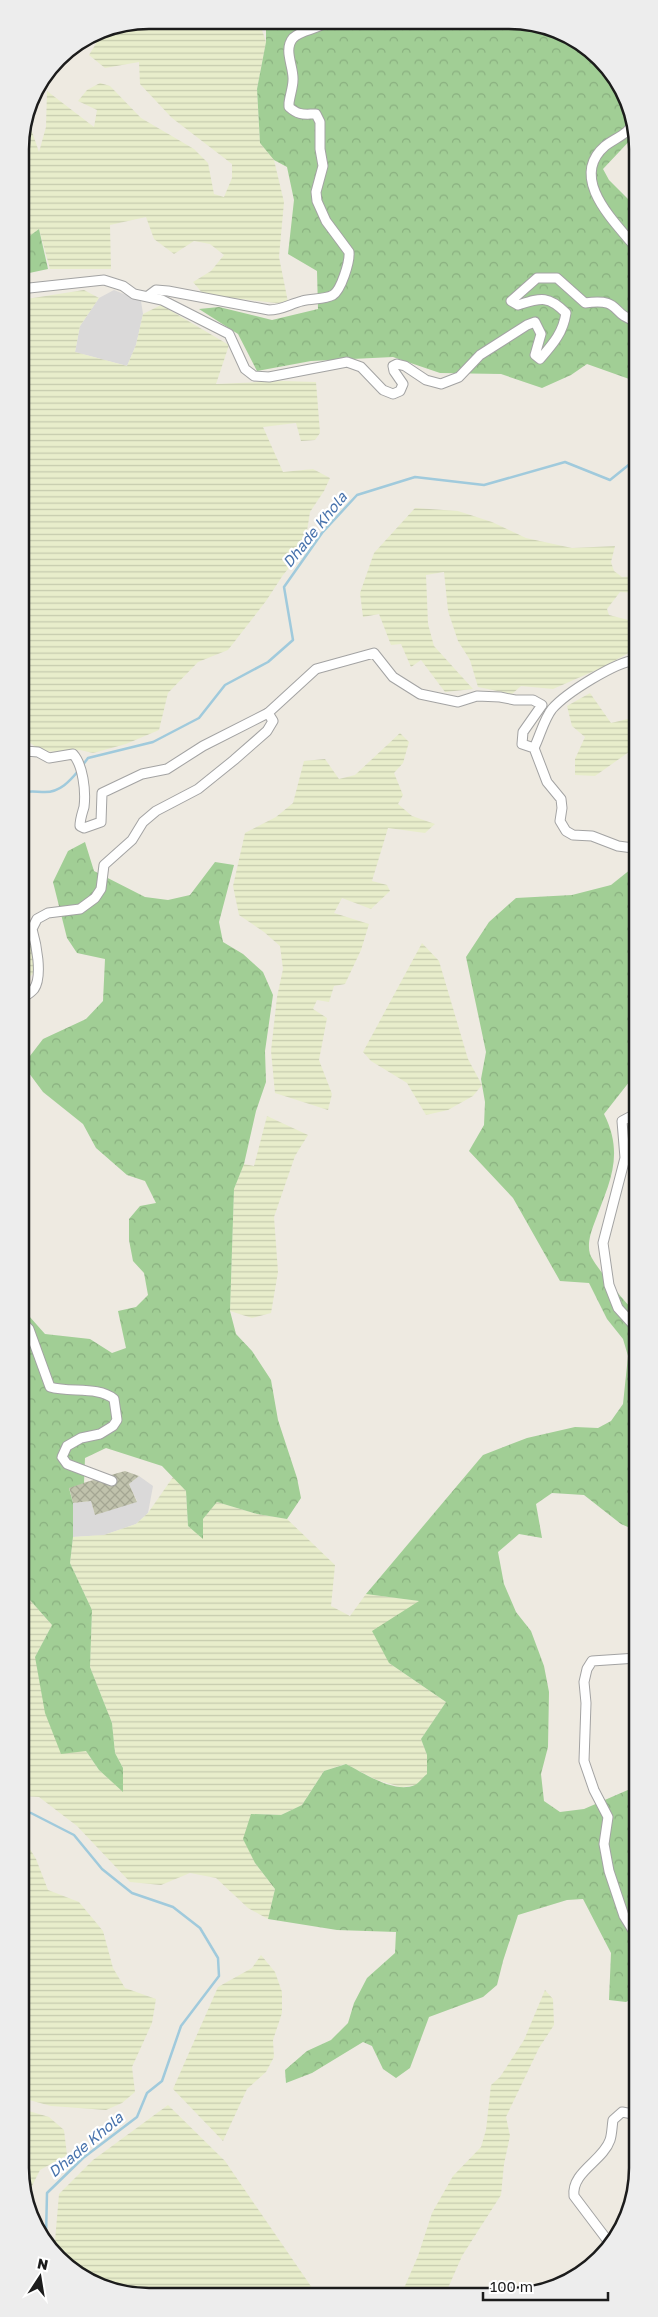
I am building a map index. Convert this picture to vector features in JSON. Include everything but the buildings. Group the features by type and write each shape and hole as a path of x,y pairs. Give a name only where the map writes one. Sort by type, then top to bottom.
{"street":[{"path":"148,296 156,290 168,290 269,310 280,310 307,300 326,297 334,294 337,290 348,265 349,252 326,221 317,201 316,192 323,166 320,149 320,122 316,114 304,115 296,113 289,107 294,77 289,55 291,41 298,35 316,29"},
{"path":"628,130 600,151 590,164 591,187 629,239"},
{"path":"29,288 104,280 122,286 134,294 162,300 229,334 245,369 254,376 269,377 347,362 361,367 383,390 393,394 400,390 403,384 394,371 393,366 397,364 405,366 426,380 441,384 458,377 480,355 527,324 535,322 541,334 535,355 540,360 564,328 566,313 556,303 541,297 518,305 511,301 537,278 557,278 585,303 602,301 610,303 629,319"},
{"path":"29,751 38,752 49,758 73,754 78,759 82,773 84,807 80,826 84,828 101,822 102,793 142,774 167,769 203,746 268,713 316,669 374,653 393,677 420,694 458,702 477,696 533,700 542,705 523,732 522,744 534,748"},
{"path":"629,661 589,680 552,709 534,748 547,782 561,799 560,821 566,832 573,835 592,836 618,846 629,847"},
{"path":"29,994 33,991 37,982 39,950 32,929 37,919 48,913 80,909 95,898 100,889 104,865 132,840 143,822 156,811 198,789 234,760 266,731 273,721 268,713"},
{"path":"629,1117 622,1121 625,1158 603,1243 609,1285 618,1308 629,1320"},
{"path":"29,1329 50,1387 62,1391 106,1393 114,1399 117,1420 113,1426 100,1434 81,1438 67,1446 62,1457 67,1464 112,1481"},
{"path":"629,1659 592,1661 587,1669 584,1682 586,1703 583,1737 584,1761 594,1790 608,1817 604,1844 609,1871 624,1916 629,1924"},
{"path":"606,2239 574,2196 574,2188 578,2179 610,2140 613,2120 622,2112 629,2113"}],"shaded area":[{"path":"141,29 262,29 266,42 257,89 260,143 274,160 284,202 279,257 288,302 276,303 204,295 193,282 211,271 224,255 210,244 194,241 174,254 154,239 146,217 110,225 111,269 50,269 39,229 29,236 29,141 31,128 39,152 46,127 47,91 94,127 97,110 78,101 87,90 100,83 110,86 141,118 194,149 208,163 214,194 224,197 232,178 232,164 172,118 140,84 139,62 105,68 89,55 98,40 125,31"},
{"path":"84,290 99,298 80,326 75,352 127,366 136,345 143,314 161,305 229,345 216,384 282,381 316,382 320,433 315,440 301,441 296,423 263,427 283,472 313,469 330,478 310,512 304,550 283,575 266,601 228,650 198,662 168,693 159,730 126,744 93,753 80,750 63,752 41,751 29,742 29,299"},
{"path":"114,290 141,301 143,314 136,345 127,366 75,352 80,326 99,298"},
{"path":"415,508 458,511 492,522 526,538 572,548 615,546 611,562 614,571 622,577 629,576 629,593 620,592 607,609 609,615 629,620 629,653 601,668 553,689 521,686 512,694 478,687 470,660 458,641 448,611 444,572 426,575 428,624 434,646 473,689 445,692 421,660 411,667 401,644 391,645 379,614 363,617 360,593 374,553"},
{"path":"590,693 611,723 629,719 629,752 595,776 575,775 575,759 585,737 572,726 567,706"},
{"path":"400,733 409,742 403,763 394,773 403,795 398,804 412,816 435,824 425,833 388,828 372,881 387,885 390,891 371,909 342,898 334,913 369,924 361,950 345,984 334,986 329,1002 317,1000 313,1009 327,1018 319,1060 332,1094 328,1110 275,1093 271,1051 277,997 283,969 280,946 264,932 239,915 233,886 245,833 276,817 293,803 304,761 325,759 339,779 355,775"},
{"path":"422,943 439,961 468,1059 482,1085 473,1096 448,1110 426,1115 407,1083 371,1061 363,1052"},
{"path":"29,944 36,946 42,965 29,977"},
{"path":"267,1116 308,1135 295,1156 274,1217 278,1272 271,1313 252,1318 230,1311 234,1189 244,1164 254,1166"},
{"path":"125,1471 139,1476 129,1484 137,1502 95,1515 91,1501 73,1503 69,1487"},
{"path":"139,1476 153,1486 148,1513 136,1524 104,1535 73,1537 73,1503 91,1501 95,1515 137,1501 129,1484"},
{"path":"173,1477 186,1491 188,1526 203,1538 203,1519 217,1502 257,1514 287,1519 335,1565 331,1606 350,1616 366,1594 420,1601 389,1663 446,1702 421,1739 427,1755 427,1774 416,1785 401,1787 377,1780 345,1764 324,1771 302,1805 281,1815 251,1814 255,1863 275,1889 268,1919 248,1908 216,1878 190,1873 161,1885 130,1882 77,1826 39,1797 29,1796 29,1599 52,1625 35,1657 86,1751 99,1770 123,1791 123,1768 115,1753 112,1723 90,1667 92,1610 70,1563 73,1537 104,1535 136,1524 148,1513"},
{"path":"29,1848 36,1859 48,1890 79,1902 103,1931 113,1968 125,1988 156,1999 152,2023 132,2067 135,2092 122,2103 106,2110 51,2106 29,2100"},
{"path":"261,1955 275,1972 282,1992 282,2013 273,2040 274,2057 266,2072 247,2089 223,2141 173,2089 218,1987 252,1968"},
{"path":"545,1990 553,1999 554,2025 539,2048 506,2117 510,2136 504,2164 501,2195 462,2256 448,2288 404,2288 418,2256 432,2213 453,2176 481,2147 486,2130 491,2085 500,2077 524,2040"},
{"path":"168,2105 225,2161 312,2288 149,2288 125,2286 110,2282 82,2268 55,2242 59,2194 93,2160"},
{"path":"29,2111 49,2117 64,2130 67,2155 40,2170 31,2189"}],"green space":[{"path":"266,29 517,29 548,35 562,41 594,64 609,82 617,96 623,110 628,133 629,142 603,169 609,180 629,200 629,379 587,364 571,375 542,388 501,374 440,373 393,357 311,361 257,371 238,334 199,309 219,307 272,320 318,309 317,271 288,254 294,200 287,167 274,160 260,143 257,89 266,42"},
{"path":"39,229 48,269 29,273 29,236"},
{"path":"85,842 94,871 145,897 168,900 190,895 215,862 234,865 219,922 223,942 243,954 263,972 273,995 265,1051 266,1082 256,1111 244,1164 234,1189 230,1311 236,1334 252,1351 271,1380 278,1420 297,1478 301,1498 287,1519 257,1514 217,1502 203,1519 203,1539 188,1526 186,1491 162,1466 106,1448 85,1458 84,1483 69,1488 73,1503 73,1537 70,1563 92,1610 90,1667 112,1723 115,1753 123,1768 123,1792 99,1770 86,1751 61,1754 45,1713 35,1657 52,1625 29,1599 29,1316 45,1334 90,1339 112,1353 126,1348 118,1311 136,1307 148,1295 144,1273 133,1261 129,1240 129,1219 140,1206 156,1203 145,1181 127,1175 96,1148 83,1124 43,1092 29,1073 29,1057 43,1039 86,1019 103,1001 105,959 77,953 67,938 53,882 68,851"},
{"path":"629,871 629,1082 604,1114 610,1129 614,1156 609,1182 592,1231 589,1246 590,1254 597,1266 629,1305 629,1528 621,1524 584,1495 552,1493 536,1504 542,1538 519,1534 498,1552 504,1584 516,1612 531,1631 544,1666 549,1692 548,1747 541,1774 544,1801 560,1812 584,1809 629,1789 629,2000 626,2002 609,2000 611,1953 583,1899 567,1900 518,1915 497,1985 483,1997 429,2017 410,2068 396,2078 383,2069 372,2046 363,2042 312,2073 286,2083 285,2070 307,2051 331,2040 348,2023 354,2003 367,1978 395,1953 396,1932 337,1930 268,1919 275,1889 255,1863 243,1839 251,1814 281,1815 302,1805 324,1771 346,1764 379,1781 398,1787 415,1785 427,1774 427,1755 421,1739 446,1702 389,1663 372,1631 419,1601 366,1594 483,1455 527,1438 575,1427 598,1428 611,1421 623,1404 628,1356 623,1339 607,1319 589,1283 560,1281 513,1198 469,1151 484,1125 485,1102 481,1079 486,1052 466,957 489,922 516,898 572,895 611,885"}],"waterway":[{"name":"Dhade Khola","path":"82,766 88,758 153,742 199,718 225,685 268,662 293,640 284,587 322,533 357,495 415,477 484,485 565,462 610,480 629,465"},
{"name":"Dhade Khola","path":"29,791 50,792 60,788 79,770"},
{"name":"Dhade Khola","path":"29,1813 74,1835 102,1869 132,1893 173,1907 200,1928 218,1958 219,1976 181,2026 162,2081 147,2093 137,2117 83,2158 47,2193 46,2230"}]}
